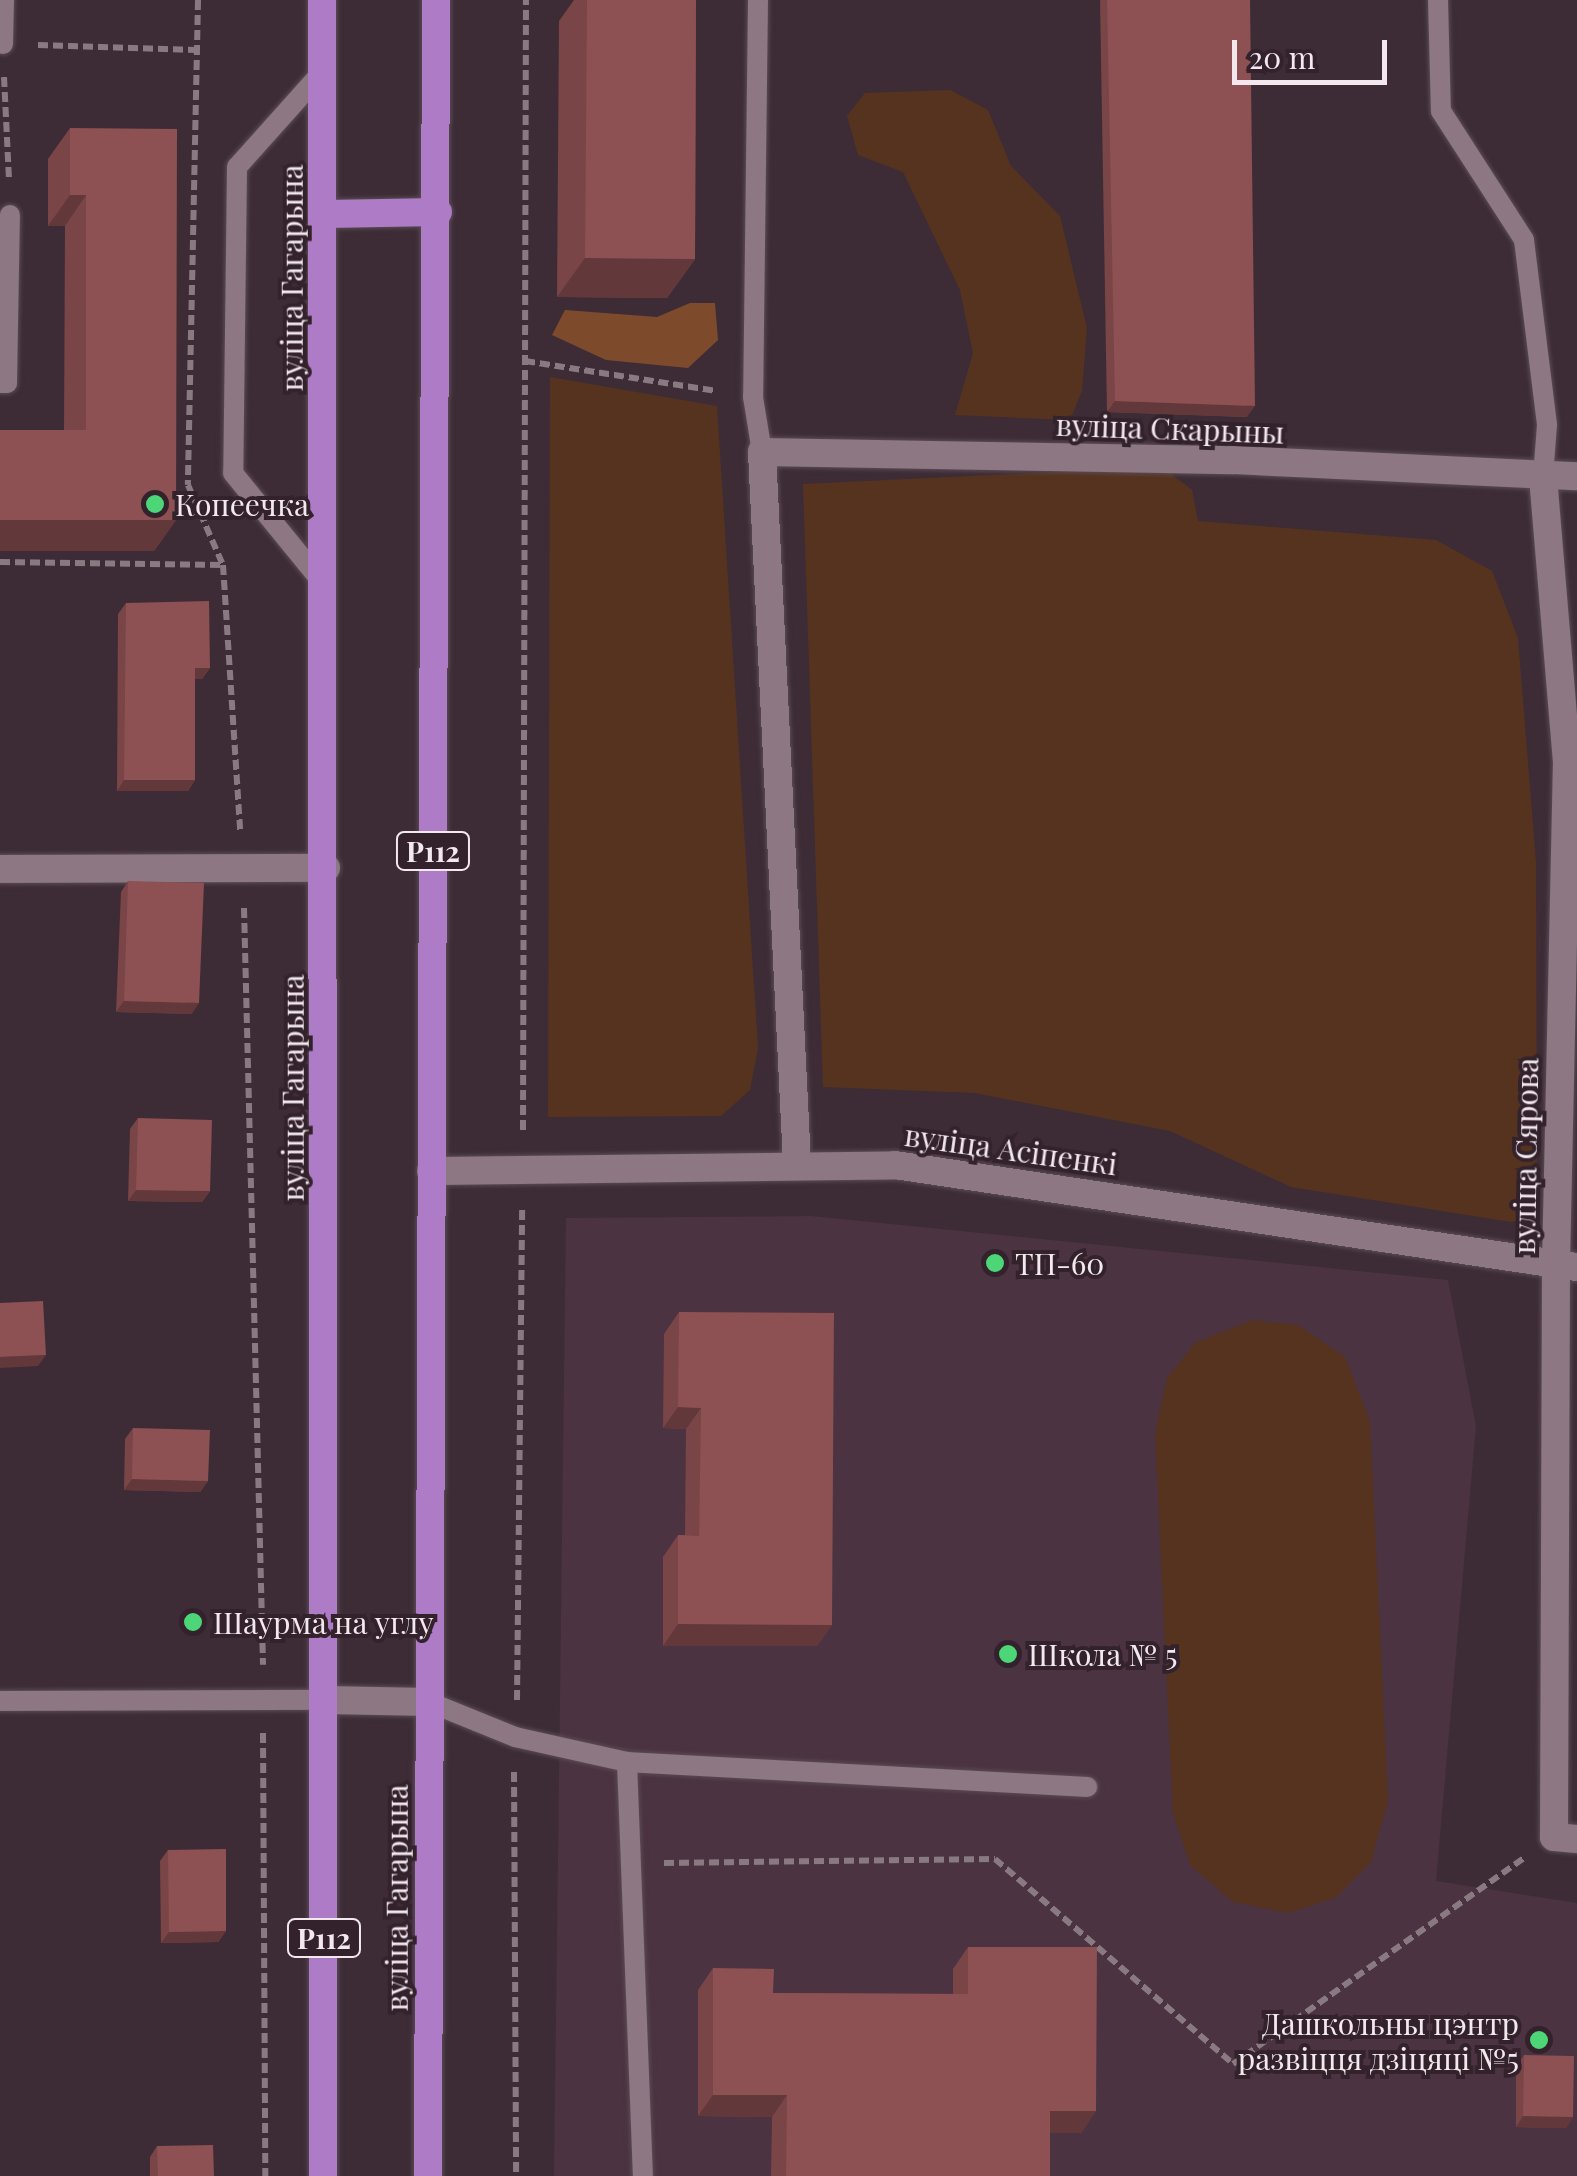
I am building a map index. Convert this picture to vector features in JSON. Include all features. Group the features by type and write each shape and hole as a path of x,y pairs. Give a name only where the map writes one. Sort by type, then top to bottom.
{"main road":[{"name":"вуліца Гагарына","path":"322,0 326,214 322,582 326,868 323,2176"},
{"name":"вуліца Гагарына","path":"428,2176 436,0"},
{"path":"326,214 438,212"}],"street":[{"name":"вуліца Скарыны","path":"762,452 1233,460 1577,476"},
{"path":"762,452 796,1162"},
{"name":"вуліца Сярова","path":"1543,477 1572,760 1566,1266 1566,1838"},
{"path":"0,869 242,872 326,868"},
{"name":"вуліца Асіпенкі","path":"431,1172 796,1162 914,1168 1566,1266"},
{"path":"326,1700 429,1702"}],"lane":[{"path":"2,44 4,0"},
{"path":"758,0 753,397 762,452"},
{"path":"1438,0 1441,112 1524,240 1547,425 1543,477"},
{"path":"322,72 237,167 233,473 322,582"},
{"path":"0,383 7,383 10,215"},
{"path":"0,1701 326,1700"},
{"path":"429,1702 516,1737 627,1762 1086,1786"},
{"path":"627,1762 643,2176"}],"path":[{"path":"198,0 188,485 223,565 242,872 263,1700 265,2176"},
{"path":"516,2176 526,0"},
{"path":"10,215 2,44 196,50"},
{"path":"525,361 753,397"},
{"path":"0,562 223,565"},
{"path":"631,1863 995,1858 1233,2064 1566,1838"}],"shaded area":[{"path":"950,90 988,110 1011,166 1060,216 1087,328 1082,391 1070,420 955,415 973,353 960,290 903,172 858,155 847,116 865,93"},
{"path":"690,303 715,303 718,340 688,368 606,360 552,335 565,310 657,317"},
{"path":"550,377 717,406 758,1048 750,1090 721,1116 548,1117"},
{"path":"1162,467 1192,490 1198,521 1436,540 1492,571 1518,638 1536,862 1537,1194 1531,1216 1511,1222 1291,1187 1170,1131 975,1093 823,1087 803,484"},
{"name":"Школа № 5","path":"811,1216 1448,1280 1476,1426 1436,1881 1577,1903 1577,2176 554,2176 566,1218"},
{"path":"1252,1320 1298,1325 1345,1357 1370,1421 1388,1800 1371,1862 1335,1898 1288,1913 1233,1902 1190,1865 1173,1813 1155,1434 1167,1378 1195,1343"}],"building":[{"path":"587,0 696,0 695,259 585,258"},
{"path":"1107,0 1250,0 1255,406 1115,401"},
{"path":"70,128 177,129 176,520 0,520 0,430 86,430 86,195 70,195"},
{"path":"209,601 210,668 195,668 195,780 124,780 126,603"},
{"path":"128,881 204,883 199,1003 124,1001"},
{"path":"138,1118 212,1120 210,1191 136,1190"},
{"path":"43,1301 46,1355 0,1357 0,1303"},
{"path":"679,1312 834,1313 832,1625 678,1624 678,1535 699,1536 701,1408 678,1407"},
{"path":"133,1428 210,1430 208,1481 132,1479"},
{"path":"226,1849 226,1931 169,1932 168,1850"},
{"path":"968,1947 1097,1947 1096,2111 1050,2111 1050,2176 786,2176 787,2095 713,2095 713,1968 774,1969 773,1993 968,1994"},
{"path":"1524,2055 1574,2056 1573,2117 1523,2116"},
{"path":"213,2145 214,2176 158,2176 157,2146"}],"place":[{"name":"Копеечка","path":"155,504"},
{"name":"ТП-60","path":"995,1263"},
{"name":"Шаурма на углу","path":"193,1622"},
{"name":"Школа № 5","path":"1008,1654"},
{"name":"Дашкольны цэнтр развіцця дзіцяці №5","path":"1539,2040"}]}
